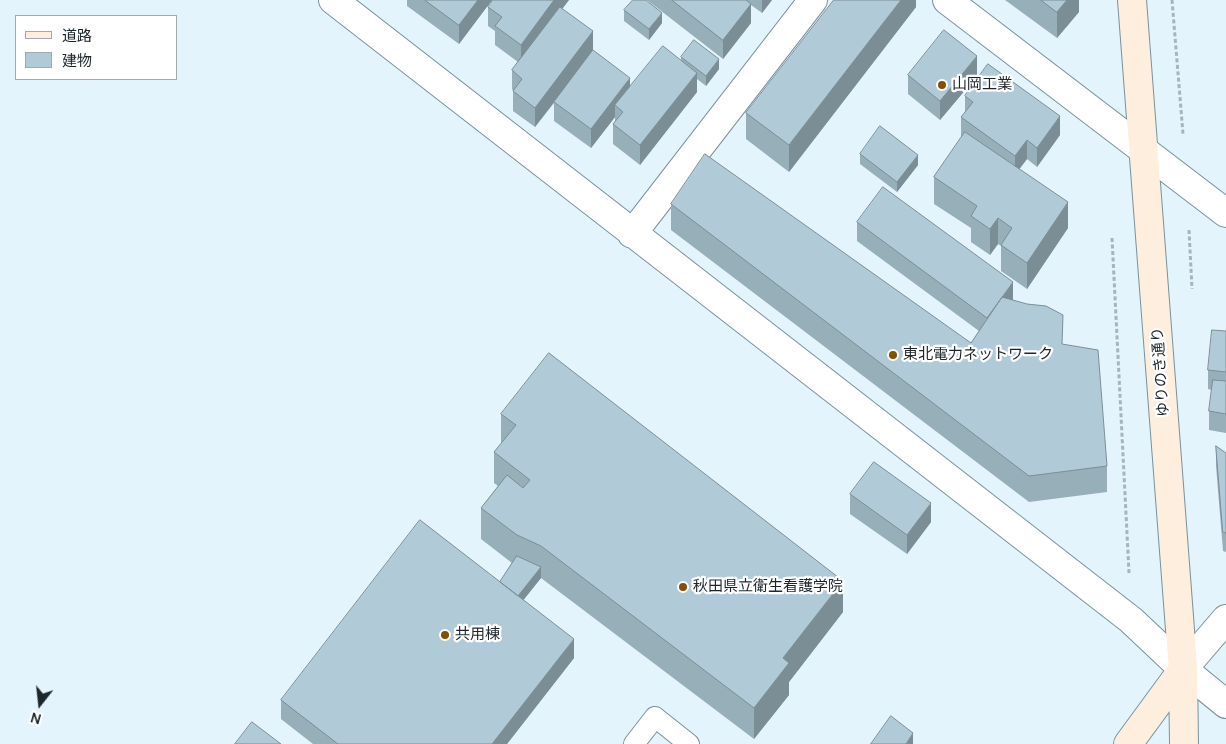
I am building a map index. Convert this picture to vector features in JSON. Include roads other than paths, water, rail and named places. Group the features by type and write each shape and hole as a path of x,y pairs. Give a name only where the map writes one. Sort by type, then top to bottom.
{"street":[{"path":"333,0 1131,620 1183,669 1226,704"},
{"path":"632,234 813,0"},
{"path":"947,0 1226,213"},
{"name":"ゆりのき通り","path":"1132,0 1183,669 1184,744"},
{"path":"1128,744 1183,669 1226,619"}],"lane":[{"path":"634,744 655,717 689,744"}],"place":[{"name":"山岡工業","path":"942,85"},
{"name":"東北電力ネットワーク","path":"893,355"},
{"name":"秋田県立衛生看護学院","path":"683,587"},
{"name":"共用棟","path":"445,635"}]}
